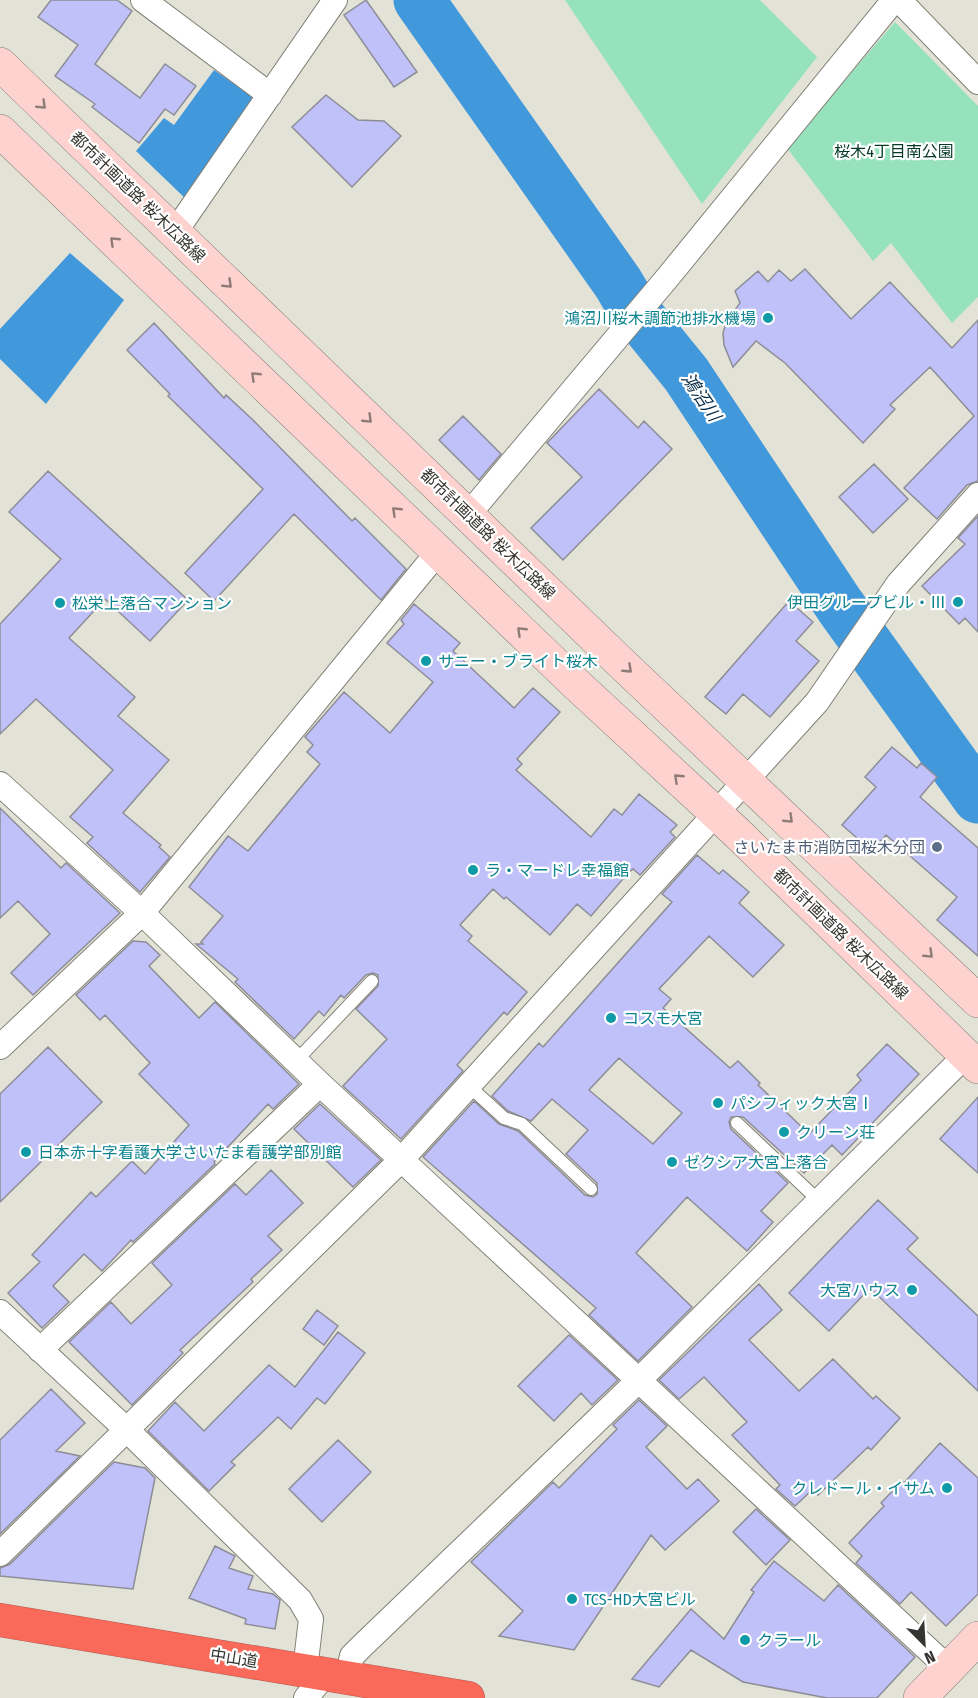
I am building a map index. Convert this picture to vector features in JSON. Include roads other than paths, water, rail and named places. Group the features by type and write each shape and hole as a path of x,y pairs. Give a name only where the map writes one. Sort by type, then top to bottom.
{"highway":[{"name":"中山道","path":"0,1620 321,1679 468,1698"}],"street":[{"path":"142,0 270,95"},
{"path":"175,232 335,0"},
{"path":"468,515 668,277 894,0"},
{"path":"899,0 978,82"},
{"name":"都市計画道路 桜木広路線","path":"0,64 468,515 978,1001"},
{"name":"都市計画道路 桜木広路線","path":"0,131 438,552 716,813 972,1061"},
{"path":"0,1554 128,1431 402,1159 817,702 898,584 978,495"},
{"path":"0,1047 142,913 438,552"},
{"path":"0,784 142,913 320,1084 640,1379 948,1668"},
{"path":"0,1312 128,1431 300,1600 311,1619 321,1679 352,1656 640,1379 819,1201 972,1061"},
{"path":"40,1350 320,1084"},
{"path":"920,1698 978,1638"}],"lane":[{"path":"297,1061 372,981"},
{"path":"469,1086 504,1118 522,1124 530,1130 591,1189"},
{"path":"737,1123 819,1201"}],"water":[{"path":"214,70 253,97 187,200 136,151 164,118 174,125"},
{"path":"70,253 124,300 46,404 0,359 0,329"}],"waterway":[{"name":"鴻沼川","path":"419,0 618,283 634,310 686,374 840,606 978,798"}],"place":[{"name":"鴻沼川桜木調節池排水機場","path":"768,318"},
{"name":"伊田グループビル・Ⅲ","path":"958,602"},
{"name":"松栄上落合マンション","path":"60,603"},
{"name":"サニー・ブライト桜木","path":"426,661"},
{"name":"さいたま市消防団桜木分団","path":"937,847"},
{"name":"ラ・マードレ幸福館","path":"473,870"},
{"name":"コスモ大宮","path":"611,1018"},
{"name":"パシフィック大宮Ⅰ","path":"718,1103"},
{"name":"クリーン荘","path":"784,1132"},
{"name":"日本赤十字看護大学さいたま看護学部別館","path":"26,1152"},
{"name":"ゼクシア大宮上落合","path":"672,1162"},
{"name":"大宮ハウス","path":"912,1290"},
{"name":"クレドール・イサム","path":"947,1488"},
{"name":"TCS-HD大宮ビル","path":"572,1599"},
{"name":"クラール","path":"745,1640"}],"park label":[{"name":"桜木4丁目南公園","path":"894,151"}]}
